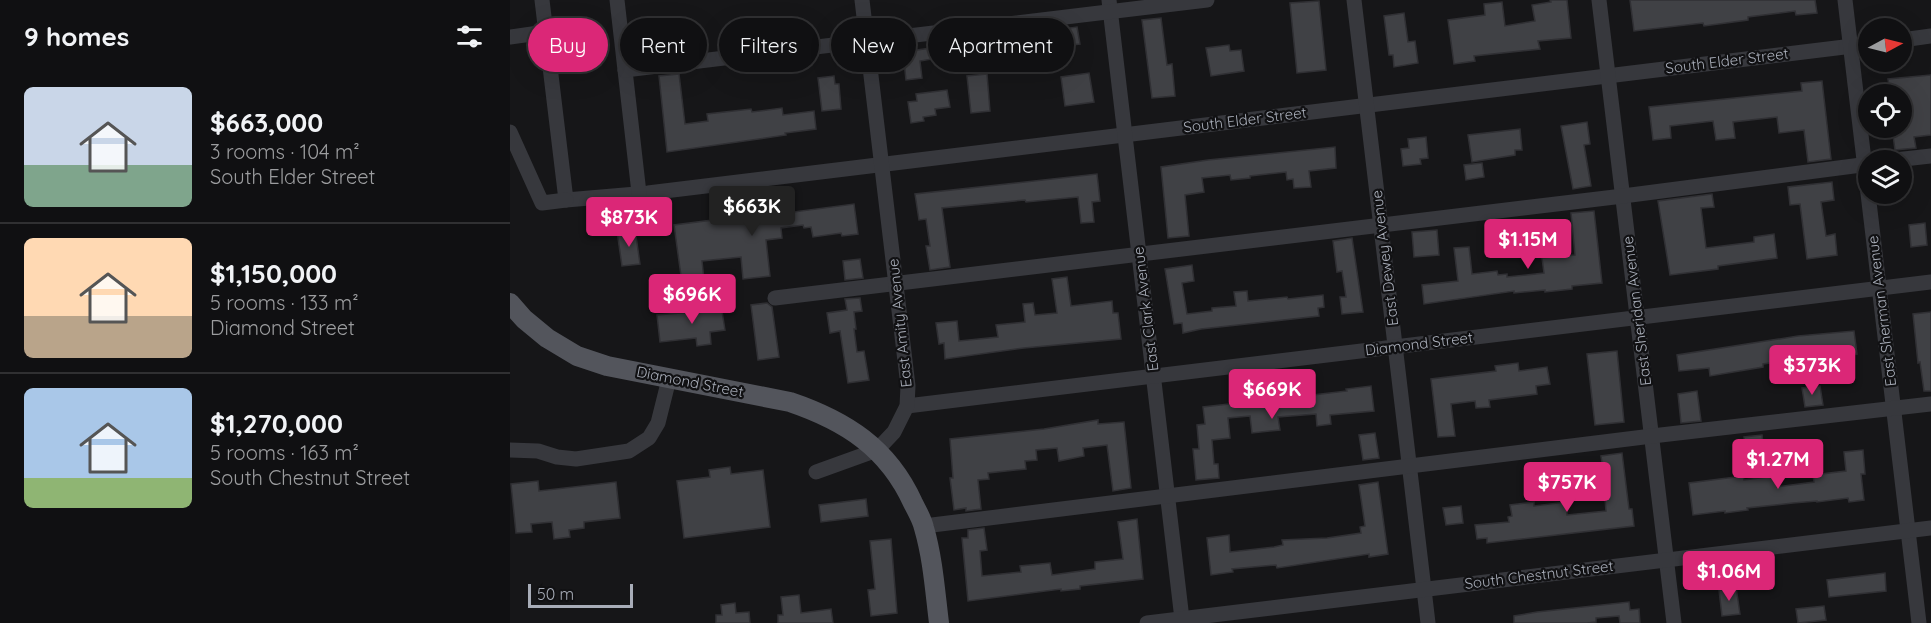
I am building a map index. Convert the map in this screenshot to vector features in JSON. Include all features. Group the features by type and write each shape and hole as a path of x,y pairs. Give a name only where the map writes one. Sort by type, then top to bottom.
{"main road":[{"name":"Diamond Street","path":"510,303 547,339 577,356 607,366 790,402 819,412 847,426 877,450"},
{"path":"877,450 905,485 924,526 939,623"}],"street":[{"path":"542,0 544,18"},
{"path":"617,0 620,26"},
{"name":"East Amity Avenue","path":"862,0 864,18"},
{"path":"916,34 1109,6 1207,0"},
{"name":"East Dewey Avenue","path":"1354,0 1428,623"},
{"name":"East Sheridan Avenue","path":"1599,0 1674,623"},
{"name":"East Sherman Avenue","path":"1845,0 1865,150"},
{"name":"East Clark Avenue","path":"1109,6 1182,619"},
{"path":"510,37 528,34"},
{"path":"1912,39 1931,36"},
{"path":"707,60 831,45"},
{"name":"South Elder Street","path":"510,132 542,203 1858,45"},
{"path":"551,72 566,200"},
{"path":"625,72 639,193"},
{"name":"East Amity Avenue","path":"871,72 908,386 907,406 894,432 877,450"},
{"path":"1912,158 1931,156"},
{"path":"775,298 1623,196 1858,165"},
{"name":"East Sherman Avenue","path":"1871,204 1919,623"},
{"name":"Diamond Street","path":"907,406 1931,282"},
{"path":"510,450 538,451 557,457 576,459 629,451 650,438 658,423 669,379"},
{"path":"924,526 1931,404"},
{"path":"816,472 877,450"},
{"name":"South Chestnut Street","path":"1147,623 1931,528"}],"building":[{"path":"1550,0 1567,0 1571,38 1538,41 1540,49 1474,56 1475,61 1454,64 1448,20 1485,15 1484,4 1502,2 1505,26 1535,21 1532,5 1551,2"},
{"path":"1630,0 1815,0 1817,13 1796,15 1795,11 1704,26 1703,23 1634,31"},
{"path":"1319,1 1326,70 1297,73 1290,3"},
{"path":"1404,13 1408,42 1415,41 1418,63 1394,67 1393,55 1389,55 1384,16"},
{"path":"1161,18 1167,65 1172,64 1175,96 1152,98 1142,20"},
{"path":"1074,27 1077,27 1080,44 1074,45"},
{"path":"1229,45 1230,51 1241,50 1244,71 1211,76 1206,48"},
{"path":"928,48 928,60 920,61 922,78 906,80 905,72 916,72 916,50"},
{"path":"1089,73 1094,102 1065,106 1061,77"},
{"path":"679,74 685,124 708,121 707,114 782,108 783,115 814,111 816,129 667,152 659,76"},
{"path":"987,74 990,111 971,113 967,76"},
{"path":"1931,75 1931,135 1914,137 1916,148 1895,150 1893,138 1912,138 1912,84 1889,84 1888,79"},
{"path":"834,76 835,84 839,84 841,109 822,111 818,78"},
{"path":"1822,81 1831,159 1808,162 1804,130 1779,133 1777,117 1733,122 1735,138 1716,140 1713,121 1670,126 1671,138 1653,140 1649,107 1802,91 1801,83"},
{"path":"947,90 950,107 935,109 936,115 923,117 924,121 911,123 908,102 917,101 916,94"},
{"path":"1587,122 1590,144 1584,145 1591,186 1573,189 1561,126"},
{"path":"1520,129 1522,150 1515,150 1515,155 1472,162 1468,135"},
{"path":"1426,137 1428,158 1420,159 1421,164 1403,166 1401,149 1409,148 1408,139"},
{"path":"1335,147 1336,168 1309,171 1311,187 1294,188 1293,179 1287,180 1286,172 1231,180 1230,175 1202,178 1204,192 1185,195 1189,236 1168,238 1161,167"},
{"path":"1482,163 1484,177 1466,180 1464,165"},
{"path":"1097,174 1100,201 1092,202 1094,222 1081,223 1078,197 942,208 950,267 930,270 926,246 930,246 926,219 919,220 915,194"},
{"path":"1832,182 1834,200 1821,202 1826,236 1835,234 1837,255 1807,259 1800,204 1790,205 1788,187"},
{"path":"1712,194 1714,207 1701,208 1706,248 1754,242 1754,237 1774,234 1777,258 1670,275 1658,201"},
{"path":"854,204 858,234 842,236 841,233 813,237 811,227 804,228 803,225 781,228 782,238 766,240 770,276 743,279 741,257 702,261 704,280 682,283 674,225 794,207 794,212"},
{"path":"1594,211 1602,283 1572,286 1572,289 1545,292 1545,290 1514,293 1514,291 1424,304 1422,285 1458,281 1454,248 1469,247 1472,274 1497,271 1498,275 1507,274 1507,277 1544,273 1542,258 1575,255 1571,213"},
{"path":"1925,223 1927,245 1911,247 1909,225"},
{"path":"635,229 640,264 622,266 617,231"},
{"path":"1437,230 1439,255 1414,257 1412,232"},
{"path":"1352,238 1363,312 1342,314 1340,297 1346,297 1342,271 1337,272 1333,241"},
{"path":"860,259 863,278 845,280 843,261"},
{"path":"1192,265 1194,281 1182,283 1187,314 1212,311 1212,308 1236,306 1234,292 1247,291 1248,301 1323,295 1324,307 1318,308 1319,316 1183,333 1182,323 1174,324 1165,269"},
{"path":"1067,277 1071,306 1112,301 1113,313 1118,313 1121,339 1024,348 945,359 944,343 939,344 936,323 957,321 959,341 998,337 996,325 1025,322 1023,304 1033,303 1035,315 1057,313 1052,279"},
{"path":"860,298 862,311 854,312 856,329 854,329 857,352 864,351 869,380 848,383 840,331 830,333 827,313 847,310 845,299"},
{"path":"767,303 772,307 779,357 758,360 751,305"},
{"path":"721,305 725,330 710,332 711,344 697,346 696,338 660,342 657,315 692,312 692,309"},
{"path":"1931,312 1931,391 1924,391 1920,362 1918,363 1913,314"},
{"path":"1854,331 1857,354 1801,362 1800,359 1763,364 1763,367 1710,376 1709,368 1679,371 1677,355 1798,336"},
{"path":"1617,351 1624,422 1595,425 1587,354"},
{"path":"1518,363 1519,371 1547,367 1550,384 1536,386 1537,394 1489,400 1490,407 1476,408 1475,401 1451,404 1455,436 1438,437 1431,379 1496,371 1495,366"},
{"path":"1371,386 1374,411 1330,415 1331,424 1317,426 1316,414 1278,417 1280,430 1252,433 1250,416 1228,418 1230,438 1212,440 1214,464 1218,464 1219,478 1196,480 1193,449 1199,449 1197,425 1205,424 1203,407 1264,400 1264,403 1286,401"},
{"path":"1820,386 1823,405 1805,407 1802,388"},
{"path":"1697,391 1701,421 1681,423 1678,394"},
{"path":"1098,420 1098,424 1124,422 1131,488 1113,491 1107,445 1083,448 1084,456 1059,461 1057,448 1036,450 1037,460 1025,461 1026,469 988,473 989,479 978,480 981,509 954,510 950,478 953,478 950,439 1044,429"},
{"path":"1375,433 1379,458 1363,460 1359,435"},
{"path":"1762,435 1764,453 1746,456 1744,437"},
{"path":"1863,450 1865,474 1861,474 1864,500 1849,502 1848,498 1693,515 1689,483 1743,476 1744,480 1776,476 1777,487 1814,482 1813,475 1846,471 1844,452"},
{"path":"1622,453 1629,509 1632,509 1634,526 1487,543 1487,538 1477,539 1475,525 1509,522 1508,517 1512,516 1510,505 1534,502 1534,506 1566,502 1567,515 1606,511 1605,499 1607,498 1601,456"},
{"path":"730,467 731,474 763,470 770,527 684,538 677,481 710,477 709,470"},
{"path":"538,481 539,491 616,482 620,518 584,522 584,528 569,530 570,537 554,539 552,522 531,524 532,532 516,533 511,484"},
{"path":"1378,482 1388,554 1369,557 1369,554 1277,568 1276,565 1232,569 1233,572 1211,575 1207,538 1229,535 1230,552 1283,545 1282,540 1327,538 1361,533 1360,527 1365,526 1359,485"},
{"path":"866,499 868,516 821,522 819,505"},
{"path":"1461,506 1463,523 1446,525 1443,508"},
{"path":"1137,519 1143,579 1080,586 1080,589 1061,591 1061,589 968,601 962,538 968,538 968,530 984,528 987,550 980,551 982,576 1021,572 1020,566 1050,563 1052,575 1095,569 1095,562 1123,559 1118,522"},
{"path":"891,539 897,613 871,616 868,590 875,589 870,541"},
{"path":"1885,573 1886,591 1829,597 1827,580"},
{"path":"1736,587 1740,614 1722,616 1719,590"},
{"path":"799,595 801,613 831,609 833,623 778,623 778,615 783,615 781,597"},
{"path":"1629,602 1630,610 1639,609 1640,623 1620,623 1619,616 1596,618 1596,622 1587,623 1514,623 1514,616"},
{"path":"735,603 736,613 749,612 750,623 716,623 716,615 722,615 721,605"},
{"path":"1824,606 1826,620 1798,623 1796,609"}]}
